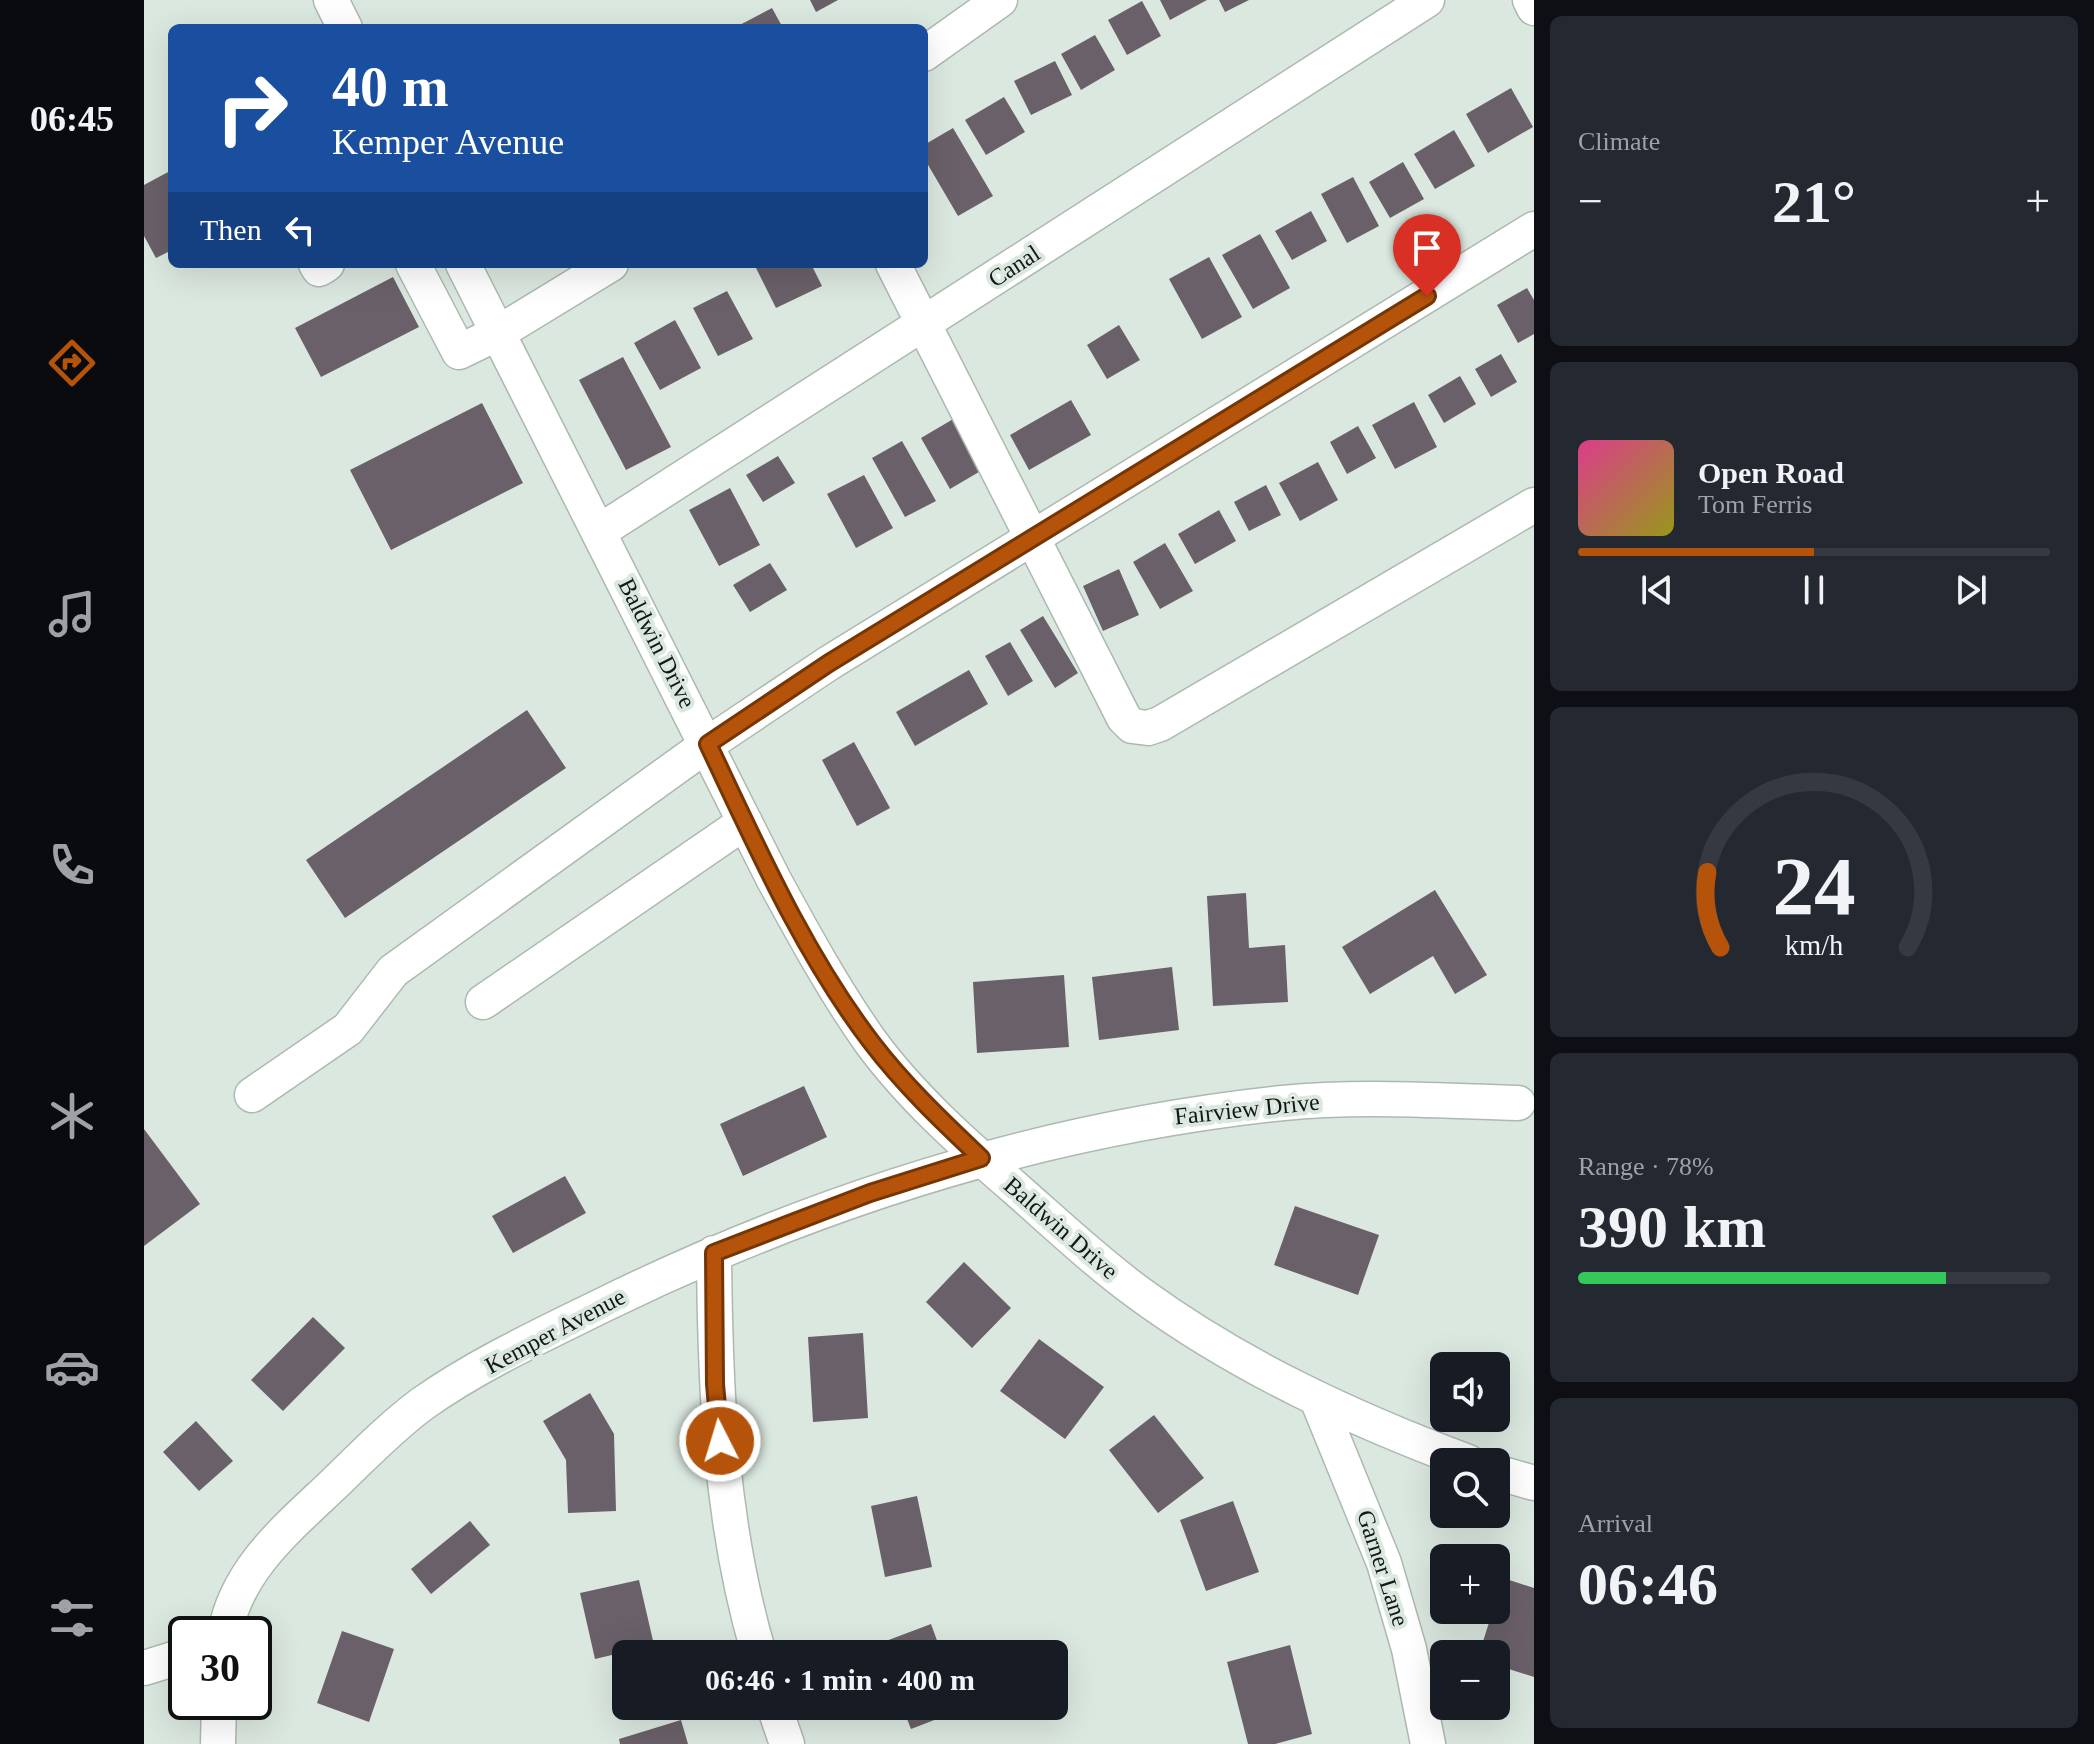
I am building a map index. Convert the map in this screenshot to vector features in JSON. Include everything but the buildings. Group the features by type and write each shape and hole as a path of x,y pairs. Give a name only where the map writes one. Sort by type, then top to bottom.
{"street":[{"path":"331,0 343,24"},
{"path":"928,51 1000,0"},
{"name":"Canal","path":"600,531 1427,0"},
{"path":"1530,0 1534,8"},
{"path":"252,1095 348,1029 393,971 708,744 829,663 1534,229"},
{"path":"415,268 459,352 498,333 604,268"},
{"name":"Baldwin Drive","path":"465,268 745,822 824,970 872,1043 930,1110 981,1158 1140,1294 1207,1339 1317,1399 1434,1448"},
{"path":"895,268 1124,718 1140,729 1160,724 1534,505"},
{"path":"483,1002 745,822"},
{"name":"Fairview Drive","path":"981,1158 1159,1118 1287,1103 1373,1099 1518,1103"},
{"name":"Kemper Avenue","path":"228,1616 245,1579 272,1543 389,1431 424,1403 541,1336 714,1253 870,1193 981,1158"},
{"path":"714,1253 715,1384 722,1470 735,1555 756,1640"},
{"name":"Garner Lane","path":"1317,1399 1384,1563 1409,1649 1428,1744"},
{"path":"1510,1476 1534,1483"},
{"path":"144,1668 168,1661"},
{"path":"218,1744 219,1720"},
{"path":"779,1720 787,1744"}],"route":[{"path":"720,1441 715,1384 714,1253 870,1193 981,1158 930,1110 872,1043 824,970 774,880 708,744 829,663 1427,296"}]}
